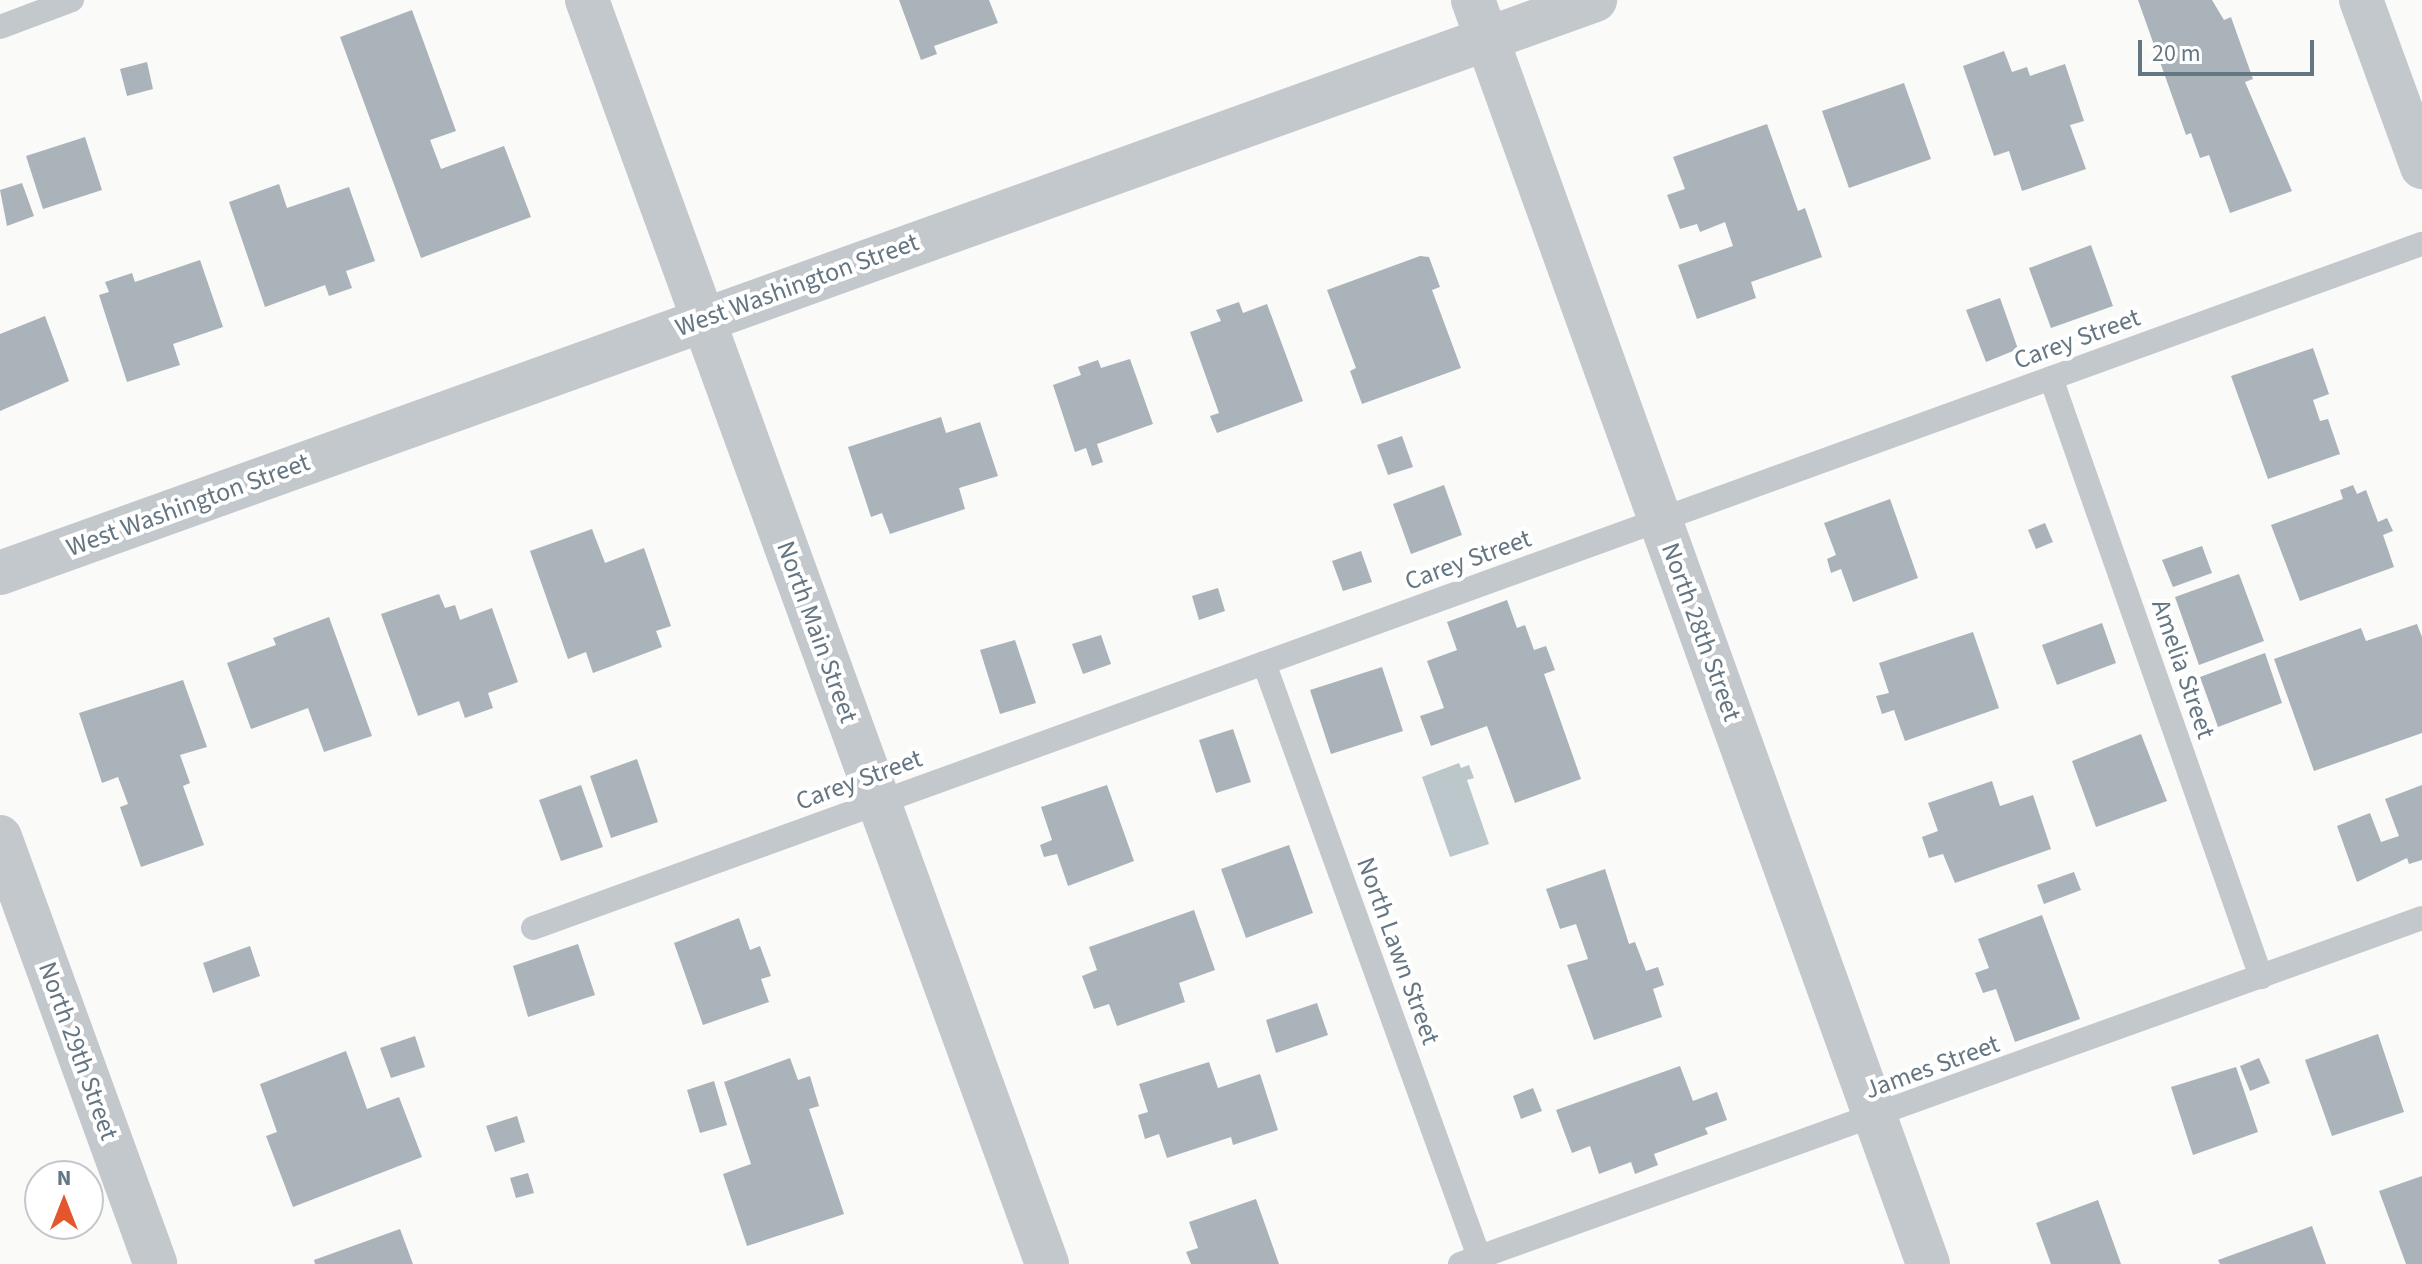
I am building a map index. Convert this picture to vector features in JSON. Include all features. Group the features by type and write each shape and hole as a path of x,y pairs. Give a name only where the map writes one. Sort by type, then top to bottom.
{"street":[{"name":"North Main Street","path":"587,0 1047,1264"},
{"name":"West Washington Street","path":"0,573 703,318 1480,19 1595,0"},
{"path":"2361,0 2422,167"},
{"name":"North 28th Street","path":"1480,19 1928,1264"},
{"name":"North 29th Street","path":"0,837 155,1264"}],"lane":[{"path":"0,27 72,0"},
{"name":"Carey Street","path":"533,928 2422,244"},
{"name":"Amelia Street","path":"2051,378 2261,977"},
{"name":"North Lawn Street","path":"1264,663 1469,1261"},
{"name":"James Street","path":"1469,1261 1875,1118 2422,918"}],"shaded area":[{"path":"1459,763 1461,768 1469,765 1474,778 1467,780 1489,844 1450,857 1422,777"}],"building":[{"path":"899,0 989,0 998,23 934,46 937,54 921,60"},
{"path":"2138,0 2212,0 2224,20 2231,17 2253,79 2245,82 2292,191 2230,213 2209,155 2200,158 2191,133 2186,135"},
{"path":"412,10 456,131 430,140 441,169 504,146 531,217 421,258 340,37"},
{"path":"2004,51 2012,72 2027,67 2030,76 2065,64 2084,121 2070,125 2086,169 2022,191 2009,151 1994,156 1963,66"},
{"path":"147,62 153,89 127,96 120,69"},
{"path":"1904,83 1931,159 1849,188 1822,111"},
{"path":"1767,124 1798,211 1805,208 1822,257 1751,282 1756,298 1697,319 1678,265 1733,246 1725,222 1700,232 1697,224 1680,229 1667,195 1685,189 1673,157"},
{"path":"85,137 102,190 43,209 26,156"},
{"path":"22,183 34,216 7,226 0,190"},
{"path":"279,184 287,208 349,187 375,261 346,271 352,288 329,296 325,285 265,307 229,202"},
{"path":"2091,245 2113,306 2051,328 2029,268"},
{"path":"1420,256 1429,257 1440,287 1432,290 1461,368 1362,404 1350,371 1356,368 1327,290"},
{"path":"200,260 223,327 173,344 180,365 127,382 99,295 109,292 105,282 132,273 135,282"},
{"path":"2000,298 2018,349 1986,362 1966,310"},
{"path":"1239,302 1243,313 1267,304 1303,401 1217,433 1210,416 1219,413 1190,332 1221,321 1216,310"},
{"path":"45,316 69,381 0,411 0,334"},
{"path":"2313,348 2329,394 2313,400 2320,421 2328,419 2340,454 2268,479 2231,376"},
{"path":"1130,359 1153,424 1097,444 1103,462 1092,466 1086,448 1075,452 1053,385 1081,375 1078,367 1098,360 1101,368"},
{"path":"941,417 946,433 980,422 998,476 959,488 965,509 890,534 882,513 871,517 848,447"},
{"path":"1402,436 1413,467 1388,475 1377,445"},
{"path":"1444,485 1462,535 1411,554 1393,504"},
{"path":"2353,485 2357,494 2366,490 2378,522 2387,518 2393,531 2383,535 2394,567 2300,601 2271,525 2343,499 2340,490"},
{"path":"1890,499 1918,578 1853,602 1841,569 1831,573 1827,559 1836,555 1824,523"},
{"path":"2045,523 2053,542 2036,549 2028,530"},
{"path":"592,529 605,563 644,548 671,626 656,631 662,647 593,673 586,652 568,659 530,551"},
{"path":"2202,546 2212,573 2173,587 2162,560"},
{"path":"1361,551 1372,582 1343,591 1332,561"},
{"path":"2239,574 2264,641 2199,665 2175,597"},
{"path":"1218,588 1225,611 1199,620 1192,596"},
{"path":"439,594 445,608 455,605 460,620 492,608 518,682 488,693 493,708 465,718 459,701 418,716 381,614"},
{"path":"1507,600 1517,628 1525,625 1534,650 1546,646 1555,670 1544,674 1581,779 1515,803 1487,726 1431,746 1420,716 1444,708 1427,661 1457,650 1447,622"},
{"path":"329,617 372,736 324,752 308,708 251,729 227,663 276,645 273,638"},
{"path":"2102,623 2116,663 2057,685 2042,645"},
{"path":"2417,624 2422,637 2422,733 2314,771 2274,659 2361,628 2366,641"},
{"path":"1973,632 1999,708 1905,741 1894,710 1882,714 1876,696 1889,693 1879,663"},
{"path":"1101,635 1111,664 1083,674 1072,644"},
{"path":"1015,640 1036,703 1000,714 980,650"},
{"path":"2265,653 2282,703 2218,727 2200,677"},
{"path":"1382,667 1403,731 1331,754 1310,690"},
{"path":"183,680 207,747 180,755 190,783 183,786 204,845 141,867 120,807 128,804 118,777 102,783 79,713"},
{"path":"1233,729 1251,782 1216,793 1199,740"},
{"path":"2141,734 2167,801 2096,827 2072,761"},
{"path":"637,759 658,822 611,838 590,776"},
{"path":"1992,781 2000,806 2033,795 2051,849 1955,883 1943,854 1929,858 1922,837 1938,831 1928,803"},
{"path":"581,785 603,847 561,861 539,800"},
{"path":"1107,785 1134,861 1068,886 1057,854 1044,857 1040,845 1052,840 1041,807"},
{"path":"2422,785 2422,860 2409,864 2407,858 2357,882 2337,826 2370,813 2381,842 2399,836 2385,799"},
{"path":"1289,845 1313,913 1246,938 1221,869"},
{"path":"1605,869 1629,944 1635,942 1646,971 1658,967 1664,985 1653,989 1662,1017 1594,1040 1567,965 1588,959 1576,924 1560,929 1546,889"},
{"path":"2074,872 2081,890 2044,904 2037,885"},
{"path":"1194,910 1215,970 1179,983 1185,1002 1117,1026 1109,1004 1094,1009 1082,976 1097,970 1089,947"},
{"path":"2042,915 2080,1019 2015,1042 1996,989 1983,993 1975,973 1989,968 1978,939"},
{"path":"739,918 750,950 760,946 771,976 761,979 769,1002 703,1025 674,943"},
{"path":"578,944 595,995 528,1017 513,966"},
{"path":"250,946 260,976 213,993 203,963"},
{"path":"1317,1003 1328,1035 1276,1053 1266,1020"},
{"path":"2378,1034 2404,1112 2332,1136 2305,1060"},
{"path":"415,1036 425,1067 391,1078 380,1048"},
{"path":"346,1051 367,1109 399,1097 422,1157 293,1207 266,1136 277,1132 260,1084"},
{"path":"790,1058 798,1080 810,1076 819,1106 809,1109 844,1214 747,1246 723,1174 751,1164 724,1082"},
{"path":"2259,1058 2270,1083 2250,1091 2240,1066"},
{"path":"1209,1062 1218,1088 1260,1074 1278,1130 1233,1145 1231,1137 1167,1158 1159,1134 1145,1139 1138,1115 1148,1112 1139,1084"},
{"path":"1680,1066 1693,1101 1717,1092 1727,1120 1705,1128 1708,1134 1654,1154 1658,1165 1635,1174 1631,1162 1599,1174 1590,1146 1572,1153 1556,1110"},
{"path":"2236,1067 2258,1132 2193,1155 2171,1087"},
{"path":"714,1081 727,1125 700,1133 687,1090"},
{"path":"1533,1088 1542,1111 1521,1119 1513,1096"},
{"path":"517,1116 525,1142 495,1152 486,1126"},
{"path":"528,1173 534,1193 516,1198 510,1178"},
{"path":"2422,1176 2422,1264 2406,1264 2379,1191"},
{"path":"1256,1199 1279,1264 1191,1264 1186,1252 1198,1248 1189,1222"},
{"path":"2098,1200 2121,1264 2051,1264 2036,1223"},
{"path":"2312,1226 2326,1264 2220,1264 2218,1260"},
{"path":"400,1229 413,1264 315,1264 314,1260"}]}
